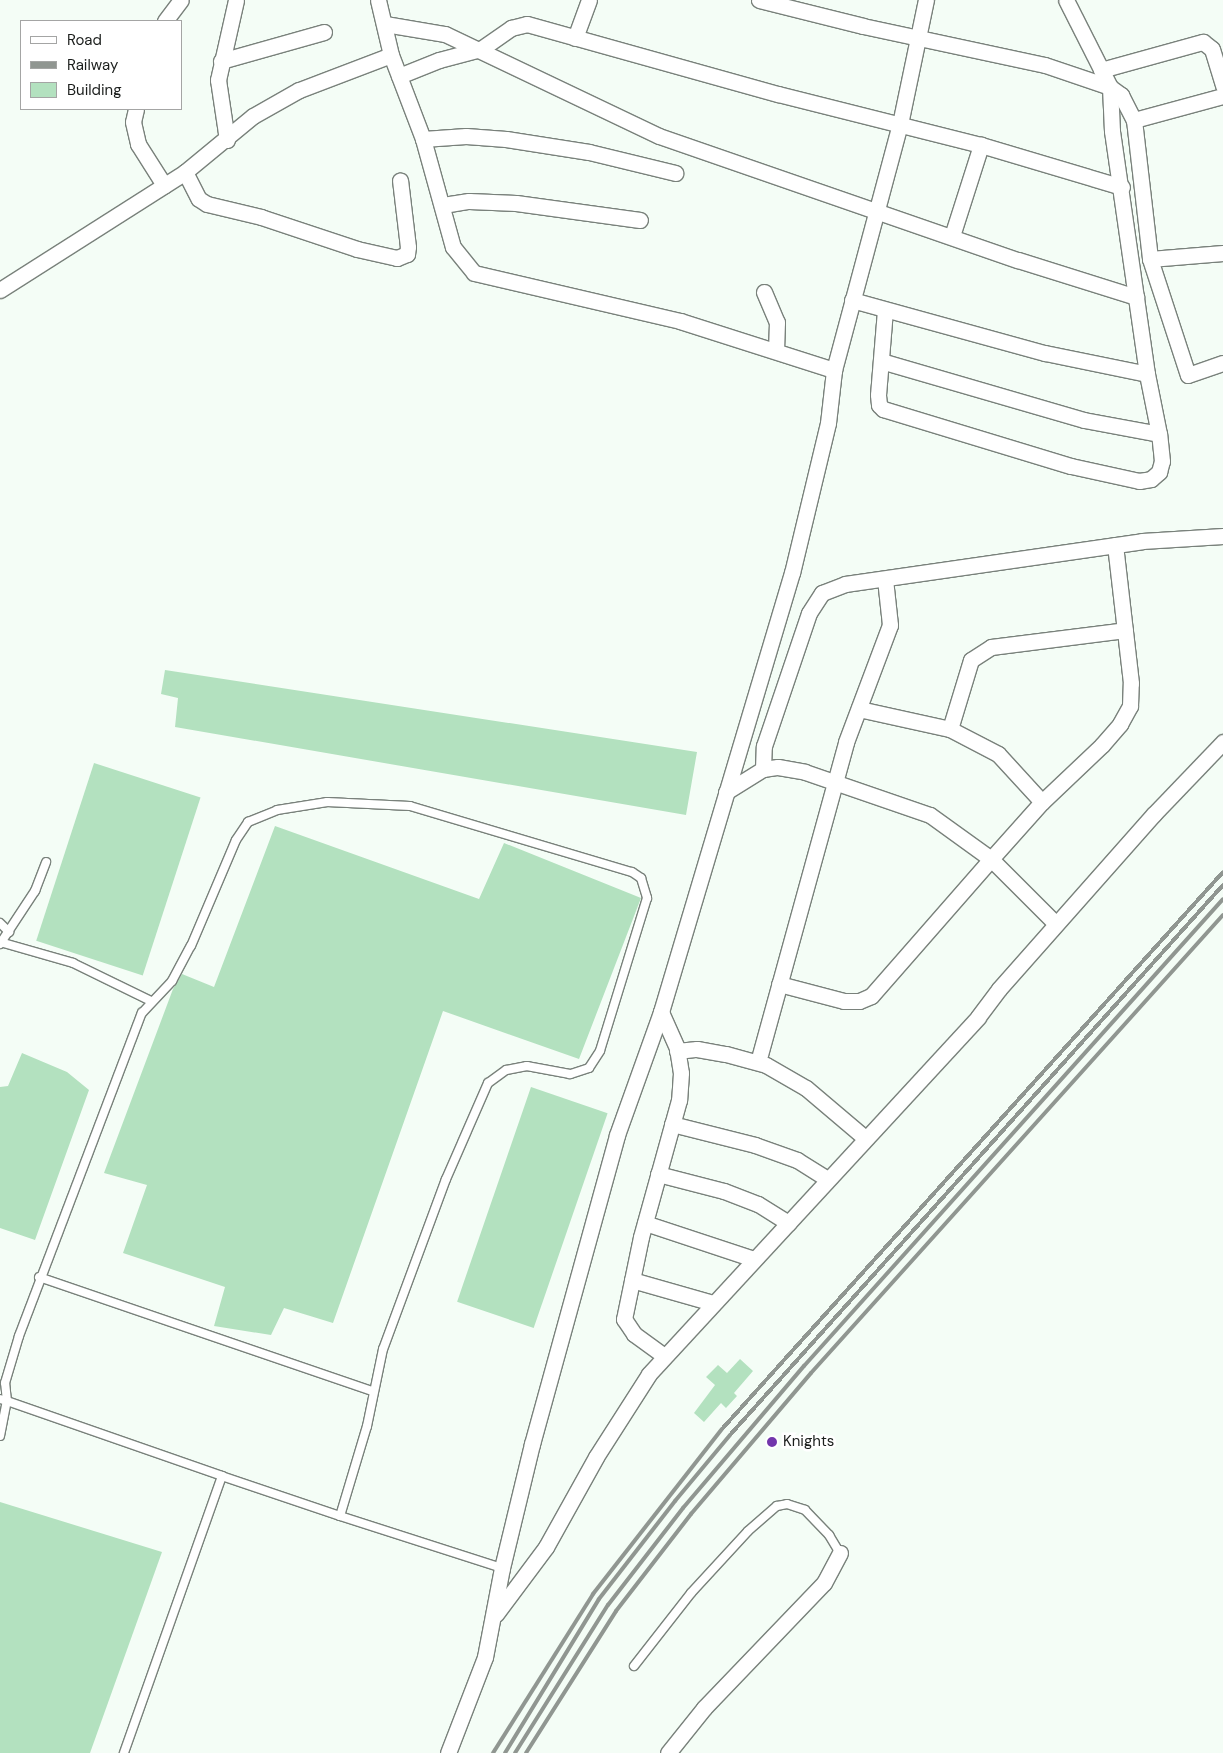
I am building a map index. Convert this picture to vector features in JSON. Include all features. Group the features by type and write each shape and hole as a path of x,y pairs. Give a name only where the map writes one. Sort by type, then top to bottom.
{"street":[{"path":"166,20 180,0"},
{"path":"227,140 218,80 236,0"},
{"path":"378,0 391,54 423,140 443,205 453,247 474,273 680,321 834,370"},
{"path":"575,38 589,0"},
{"path":"759,0 919,38 1037,63 1110,87"},
{"path":"448,1753 486,1657 502,1568 532,1444 617,1135 661,1012 792,573 828,423 834,370 900,124 926,0"},
{"path":"1066,0 1110,87 1129,104 1134,120 1150,259 1188,375 1223,362"},
{"path":"385,24 445,34 481,49 638,128 1136,297"},
{"path":"399,76 438,60 481,49 511,28 527,24 981,145 1122,187"},
{"path":"221,61 324,32"},
{"path":"1101,70 1203,42 1212,49 1223,86"},
{"path":"0,290 185,172 227,140 253,116 299,90 391,54"},
{"path":"885,310 878,395 879,405 883,409 1071,466 1138,481 1151,479 1159,472 1162,461 1159,434 1147,374 1122,187 1112,131 1110,87"},
{"path":"1134,120 1223,96"},
{"path":"136,110 134,132 138,144 164,185"},
{"path":"423,140 466,136 506,139 589,152 675,173"},
{"path":"952,236 981,145"},
{"path":"185,172 199,198 207,204 261,217 357,249 397,258 407,254 408,247 400,180"},
{"path":"443,205 469,200 516,203 640,220"},
{"path":"1150,259 1223,252"},
{"path":"764,292 777,322 776,350"},
{"path":"852,300 1045,353 1147,374"},
{"path":"881,361 1084,420 1159,434"},
{"path":"763,769 764,746 809,613 822,593 845,584 1115,545 1166,538 1223,536"},
{"path":"779,984 844,1001 859,1001 871,996 1042,802 1120,724 1130,706 1131,683 1115,545"},
{"path":"758,1062 834,782 890,625 885,579"},
{"path":"950,729 971,660 978,653 991,647 1125,630"},
{"path":"859,709 950,729 998,754 1042,802"},
{"path":"495,1615 546,1547 623,1412 664,1356 978,1017 1056,924 1223,742"},
{"path":"726,792 763,769 778,767 834,782 930,815 992,859 1056,924"},
{"path":"661,1012 677,1051 681,1073 679,1100 644,1223 624,1319 634,1334 664,1356"},
{"path":"677,1051 697,1049 758,1062 806,1088 865,1138"},
{"path":"672,1124 756,1145 797,1160 828,1179"},
{"path":"658,1174 724,1191 758,1204 788,1223"},
{"path":"644,1223 754,1259"},
{"path":"632,1280 713,1303"},
{"path":"668,1753 704,1708 824,1583 840,1553"}],"lane":[{"path":"0,1436 5,1383 39,1277 133,1035 142,1013 172,981 191,946 236,840 248,822 277,810 327,802 410,806 614,866 641,878 646,898 600,1051 588,1068 570,1074 527,1066 506,1070 488,1083 443,1188 383,1350 372,1391 367,1426 340,1516"},
{"path":"46,862 35,891 0,943 73,963 151,1002"},
{"path":"0,923 8,932"},
{"path":"39,1277 372,1391"},
{"path":"3,1400 340,1516 502,1568"},
{"path":"124,1753 222,1476"},
{"path":"634,1666 691,1593 748,1531 777,1506 787,1504 805,1510 829,1535 840,1553"}],"building":[{"path":"165,670 697,752 686,815 175,727 178,698 161,694"},
{"path":"94,763 201,798 143,975 36,941"},
{"path":"275,826 479,899 504,843 641,898 579,1059 443,1011 333,1323 284,1308 271,1335 214,1326 225,1287 123,1253 147,1185 104,1173 173,989 182,974 214,987"},
{"path":"22,1053 67,1072 89,1090 35,1240 0,1228 0,1087 8,1086"},
{"path":"531,1087 608,1113 534,1328 457,1302"},
{"path":"740,1359 753,1371 734,1393 737,1396 726,1408 721,1403 704,1422 694,1413 715,1385 706,1377 718,1365 727,1373"},
{"path":"0,1502 162,1552 90,1753 0,1753"}],"railway":[{"path":"493,1753 593,1594 722,1429 1223,872"},
{"path":"505,1753 599,1599 675,1501 730,1435 1223,885"},
{"path":"515,1753 608,1605 683,1508 804,1366 1223,899"},
{"path":"526,1753 616,1611 691,1514 811,1373 1223,915"}],"place":[{"name":"Knights","path":"772,1442"}]}
